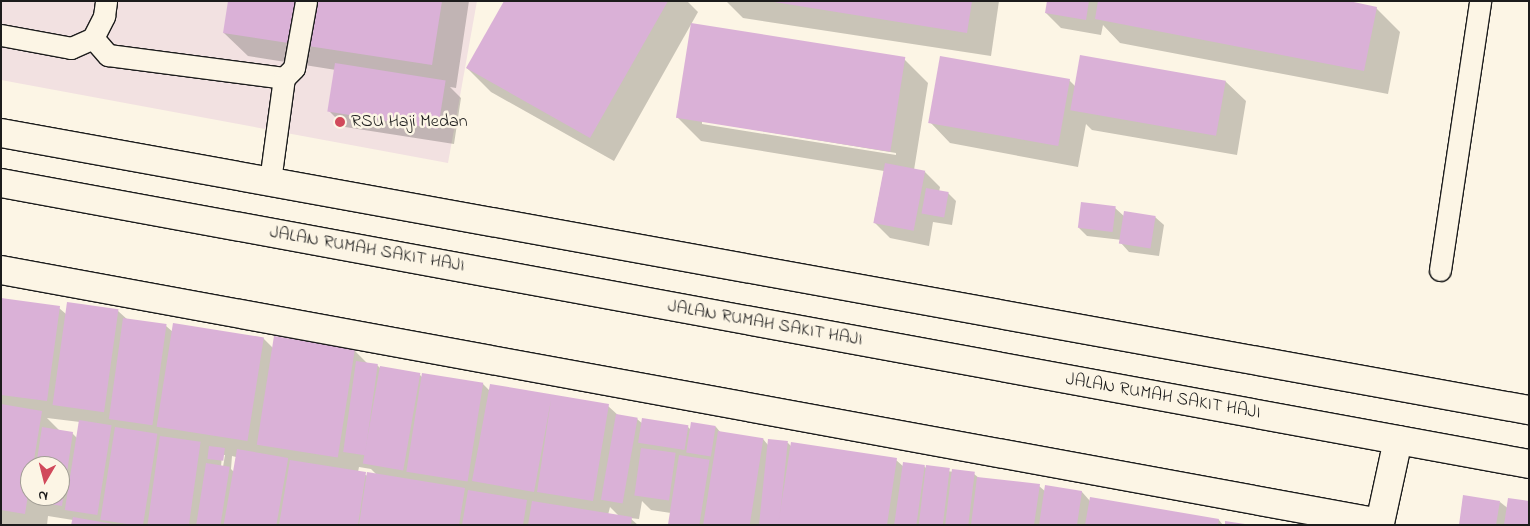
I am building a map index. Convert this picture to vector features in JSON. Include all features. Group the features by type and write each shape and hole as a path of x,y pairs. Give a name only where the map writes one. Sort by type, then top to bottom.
{"street":[{"path":"1,133 1529,410"},
{"name":"JALAN RUMAH SAKIT HAJI","path":"1,183 1529,464"},
{"path":"1,270 1380,524 1398,440"}],"lane":[{"path":"1,35 71,48 93,38 104,16 106,1"},
{"path":"270,181 284,78 294,68 306,1"},
{"path":"1440,270 1480,1"},
{"path":"93,38 108,55 284,78"}],"shaded area":[{"name":"RSU Haji Medan","path":"1,1 477,1 448,163 1,80"}],"building":[{"path":"228,1 442,1 432,65 223,33"},
{"path":"504,1 668,1 590,138 466,68"},
{"path":"768,1 972,1 967,33"},
{"path":"1047,1 1089,1 1086,20 1045,13"},
{"path":"1098,1 1349,1 1377,7 1364,71 1095,19"},
{"path":"691,23 905,57 890,152 676,118"},
{"path":"1080,55 1226,81 1216,136 1070,110"},
{"path":"940,56 1070,79 1058,146 928,123"},
{"path":"335,63 446,81 438,129 327,111"},
{"path":"885,163 925,171 914,231 873,223"},
{"path":"926,188 949,192 944,218 921,214"},
{"path":"1081,202 1116,206 1113,232 1078,228"},
{"path":"1124,211 1156,216 1150,249 1119,244"},
{"path":"1,298 60,306 47,401 1,395"},
{"path":"67,302 118,309 104,412 53,405"},
{"path":"123,318 167,324 152,425 109,419"},
{"path":"173,323 264,337 247,441 157,427"},
{"path":"274,336 355,349 338,457 257,445"},
{"path":"356,361 378,364 365,455 343,452"},
{"path":"380,366 420,373 403,471 363,463"},
{"path":"422,373 483,383 468,481 406,472"},
{"path":"490,384 609,404 593,501 537,492 551,400 534,492 472,481"},
{"path":"1,404 42,411 35,456 20,456 20,506 26,506 25,514 1,510"},
{"path":"616,414 638,418 623,503 601,500"},
{"path":"642,418 688,425 685,450 638,443"},
{"path":"79,420 112,425 97,515 65,510 65,506 70,506 70,477"},
{"path":"691,422 716,426 711,457 686,453"},
{"path":"42,427 73,432 69,456 38,456"},
{"path":"115,427 157,434 143,525 100,520"},
{"path":"718,431 763,438 750,525 703,525"},
{"path":"160,436 201,442 189,525 147,525"},
{"path":"768,439 788,441 779,525 759,525"},
{"path":"791,442 897,458 887,525 778,525"},
{"path":"209,446 225,448 223,461 207,459"},
{"path":"641,448 676,453 669,500 634,496"},
{"path":"237,449 288,458 276,525 224,525"},
{"path":"679,455 710,460 699,525 668,524"},
{"path":"290,460 366,472 358,525 279,525"},
{"path":"903,462 925,465 916,525 894,525"},
{"path":"206,463 230,467 220,525 196,525"},
{"path":"926,465 950,468 943,525 919,525"},
{"path":"952,469 975,472 968,525 945,525"},
{"path":"367,472 465,488 459,525 359,525"},
{"path":"977,477 1040,484 1034,525 971,525"},
{"path":"1045,485 1082,491 1077,525 1039,525"},
{"path":"468,490 527,500 523,525 462,525"},
{"path":"1463,495 1500,501 1496,525 1459,525"},
{"path":"1090,497 1219,519 1218,525 1085,525"},
{"path":"1508,498 1529,501 1529,525 1504,525"},
{"path":"532,501 632,517 631,525 528,525"},
{"path":"73,517 113,524 113,525 71,525"},
{"path":"1225,521 1245,524 1245,525 1225,525"}],"place":[{"name":"RSU Haji Medan","path":"340,122"}]}
